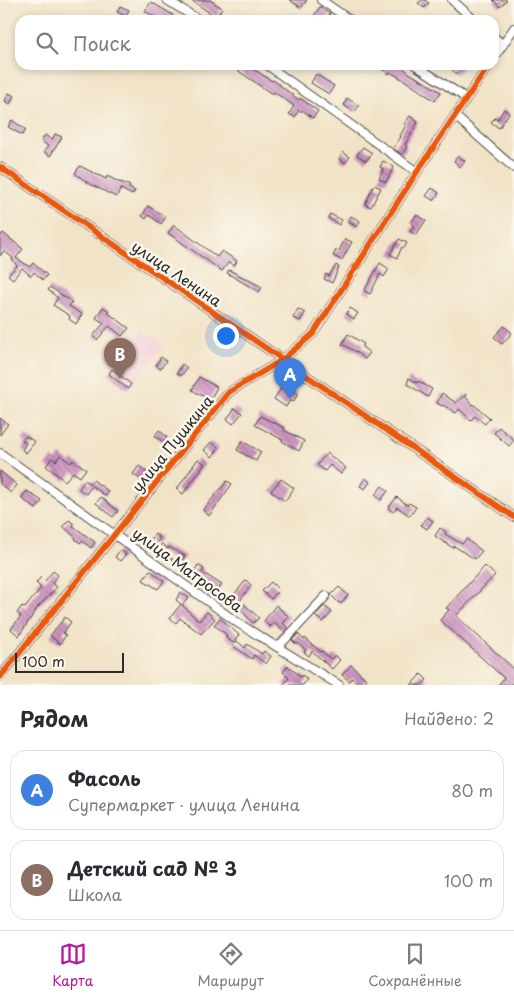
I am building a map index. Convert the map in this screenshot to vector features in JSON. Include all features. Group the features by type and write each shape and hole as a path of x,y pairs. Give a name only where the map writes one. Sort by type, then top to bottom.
{"street":[{"path":"167,0 177,2 192,15"},
{"path":"321,0 343,15"},
{"path":"452,0 468,15"},
{"path":"499,51 514,28"},
{"path":"499,41 503,45"},
{"path":"273,70 417,172"},
{"path":"423,70 466,98"},
{"name":"улица Пушкина","path":"0,676 229,392 282,360 312,334 486,70"},
{"path":"455,116 514,168"},
{"name":"улица Ленина","path":"0,167 514,516"},
{"name":"улица Матросова","path":"0,453 115,533 238,623 339,685"},
{"path":"278,647 326,596"}],"shaded area":[{"path":"142,330 164,345 127,390 108,375"}],"building":[{"path":"191,0 210,0 222,8 217,15 213,15"},
{"path":"290,0 307,0 301,8"},
{"path":"422,0 429,3 424,8 418,3"},
{"path":"493,0 507,0 500,7"},
{"path":"151,2 173,15 152,15 145,11"},
{"path":"120,6 129,10 126,15 117,12"},
{"path":"320,7 330,14 329,15 315,15"},
{"path":"237,70 255,70 273,80 299,100 300,98 318,111 313,118 299,110 295,117 289,114 294,106 274,92 272,94"},
{"path":"383,70 406,70 441,92 435,101 404,80 390,72 389,74"},
{"path":"453,70 461,70 457,74"},
{"path":"316,74 334,86 329,94 311,83"},
{"path":"9,93 14,96 10,104 5,101"},
{"path":"347,98 359,106 354,112 344,105"},
{"path":"504,109 509,113 499,128 491,122 495,118 497,120"},
{"path":"410,116 418,122 405,145 407,147 402,155 393,148 401,137 406,125 404,124"},
{"path":"12,120 26,130 22,135 8,127"},
{"path":"55,134 62,137 50,156 44,152 48,146 41,141 45,135 52,140"},
{"path":"363,147 372,153 366,161 357,155"},
{"path":"343,152 350,157 345,163 339,159"},
{"path":"458,156 465,161 460,167 454,161"},
{"path":"383,161 394,167 386,182 379,179 383,169 380,167"},
{"path":"80,166 106,179 107,176 130,186 129,188 135,191 132,195 121,189 116,197 88,183 75,173"},
{"path":"374,185 381,188 371,207 365,204"},
{"path":"432,188 439,193 434,201 426,196"},
{"path":"148,206 166,217 161,224 149,215 146,219 142,216"},
{"path":"330,214 342,220 339,225 328,218"},
{"path":"416,215 426,220 416,235 410,231 414,225 411,223"},
{"path":"351,216 360,221 357,227 348,222"},
{"path":"174,225 217,257 222,251 237,261 234,266 229,262 222,271 168,233"},
{"path":"3,233 23,249 16,258 30,267 33,263 47,275 43,280 34,272 31,276 22,268 13,279 8,275 17,266 13,258 4,251 0,256 0,237"},
{"path":"345,239 352,242 342,260 333,256 336,250 339,251"},
{"path":"399,239 407,243 404,248 402,247 397,258 390,254"},
{"path":"380,263 389,269 384,277 380,274 370,294 364,291"},
{"path":"336,265 339,267 332,283 324,279 326,274 329,276"},
{"path":"229,270 262,287 259,292 227,273"},
{"path":"50,287 72,302 69,306 82,314 76,324 69,319 70,316 53,305 58,298 48,290"},
{"path":"103,307 109,311 108,313 129,328 122,336 109,326 97,340 93,336 104,323 96,318"},
{"path":"350,308 358,313 354,319 346,314"},
{"path":"298,309 305,313 300,321 293,318"},
{"path":"504,326 512,333 502,344 494,337"},
{"path":"348,334 364,344 362,347 370,353 365,359 342,344"},
{"path":"161,357 166,361 160,369 156,365"},
{"path":"182,364 187,368 181,376 177,373"},
{"path":"112,369 131,384 128,389 109,374"},
{"path":"199,377 217,387 210,400 192,390"},
{"path":"409,378 432,389 428,397 407,384"},
{"path":"284,384 298,394 293,402 290,400 286,407 274,399"},
{"path":"442,393 456,403 466,394 466,397 473,405 490,418 485,424 475,416 471,420 459,409 456,413 442,406 437,403"},
{"path":"235,408 242,413 233,424 227,419"},
{"path":"260,416 285,428 284,430 304,441 299,451 255,425"},
{"path":"0,418 8,424 0,435"},
{"path":"499,427 514,440 509,446 494,433"},
{"path":"159,430 167,437 163,442 155,436"},
{"path":"26,436 35,442 26,453 22,450 26,443 22,440"},
{"path":"242,441 261,452 256,461 237,450"},
{"path":"211,442 219,448 212,457 204,450"},
{"path":"327,453 346,468 341,474 330,465 325,471 317,465"},
{"path":"60,455 71,463 73,460 86,469 80,477 73,472 65,481 46,466 52,458 56,461"},
{"path":"198,459 205,464 183,494 177,489"},
{"path":"139,466 147,472 141,480 133,474"},
{"path":"0,471 17,485 11,493 0,484"},
{"path":"365,478 370,482 365,489 360,486"},
{"path":"281,479 294,488 285,501 271,491"},
{"path":"85,480 90,484 93,480 108,491 106,496 92,486 86,494 79,489"},
{"path":"227,481 232,484 209,516 203,510"},
{"path":"382,486 388,491 381,500 375,495"},
{"path":"27,491 42,501 36,509 21,498"},
{"path":"101,497 118,511 113,517 96,503"},
{"path":"397,497 407,505 409,503 416,507 410,516 397,507 393,512 388,508"},
{"path":"427,517 433,521 427,529 421,525"},
{"path":"69,520 74,524 73,526 95,542 91,548 82,541 80,543 63,526"},
{"path":"440,528 446,532 445,534 462,544 466,539 482,551 475,559 454,546 453,548 435,536"},
{"path":"155,534 160,538 155,545 150,541"},
{"path":"162,544 168,549 169,547 185,556 179,564 157,549"},
{"path":"120,550 126,554 120,561 115,557"},
{"path":"198,565 204,569 202,572 222,585 215,594 201,584 204,580 193,573"},
{"path":"485,566 495,575 456,616 514,669 514,681 510,685 498,685 504,678 440,620 449,610 446,608"},
{"path":"150,570 164,581 158,589 143,580"},
{"path":"53,571 58,575 52,583 57,587 38,607 19,636 11,629 21,616 17,613 22,606 25,608 41,588 36,583 41,577 45,581"},
{"path":"246,580 251,585 240,601 233,596"},
{"path":"271,582 279,590 271,599 262,591"},
{"path":"339,587 348,595 342,603 339,603 331,595"},
{"path":"180,592 189,598 182,605 199,621 207,612 215,619 201,634 180,618 176,623 170,618 181,604 176,600"},
{"path":"244,604 259,618 253,623 240,609"},
{"path":"276,605 289,617 283,623 288,628 284,632 274,623 270,627 264,621"},
{"path":"324,606 332,612 323,622 315,616"},
{"path":"65,617 71,622 63,633 66,635 60,644 50,636"},
{"path":"220,618 239,635 233,643 225,637 227,635 214,625"},
{"path":"298,634 331,659 335,655 340,660 332,669 312,651 309,656 304,652 306,650 292,640"},
{"path":"237,641 245,648 247,644 262,654 264,651 271,656 266,664 254,655 252,659 233,646"},
{"path":"351,665 366,679 362,685 352,678 350,681 342,675"},
{"path":"288,666 301,677 302,675 307,679 303,685 283,685 289,678 283,672"},
{"path":"421,674 427,680 422,685 411,685"}],"cycle path":[{"path":"0,677 229,392 282,360 313,334 417,172 486,70"},
{"path":"0,167 514,517"}],"place":[{"name":"Детский сад № 3","path":"120,379"},
{"name":"Фасоль","path":"290,399"}]}
